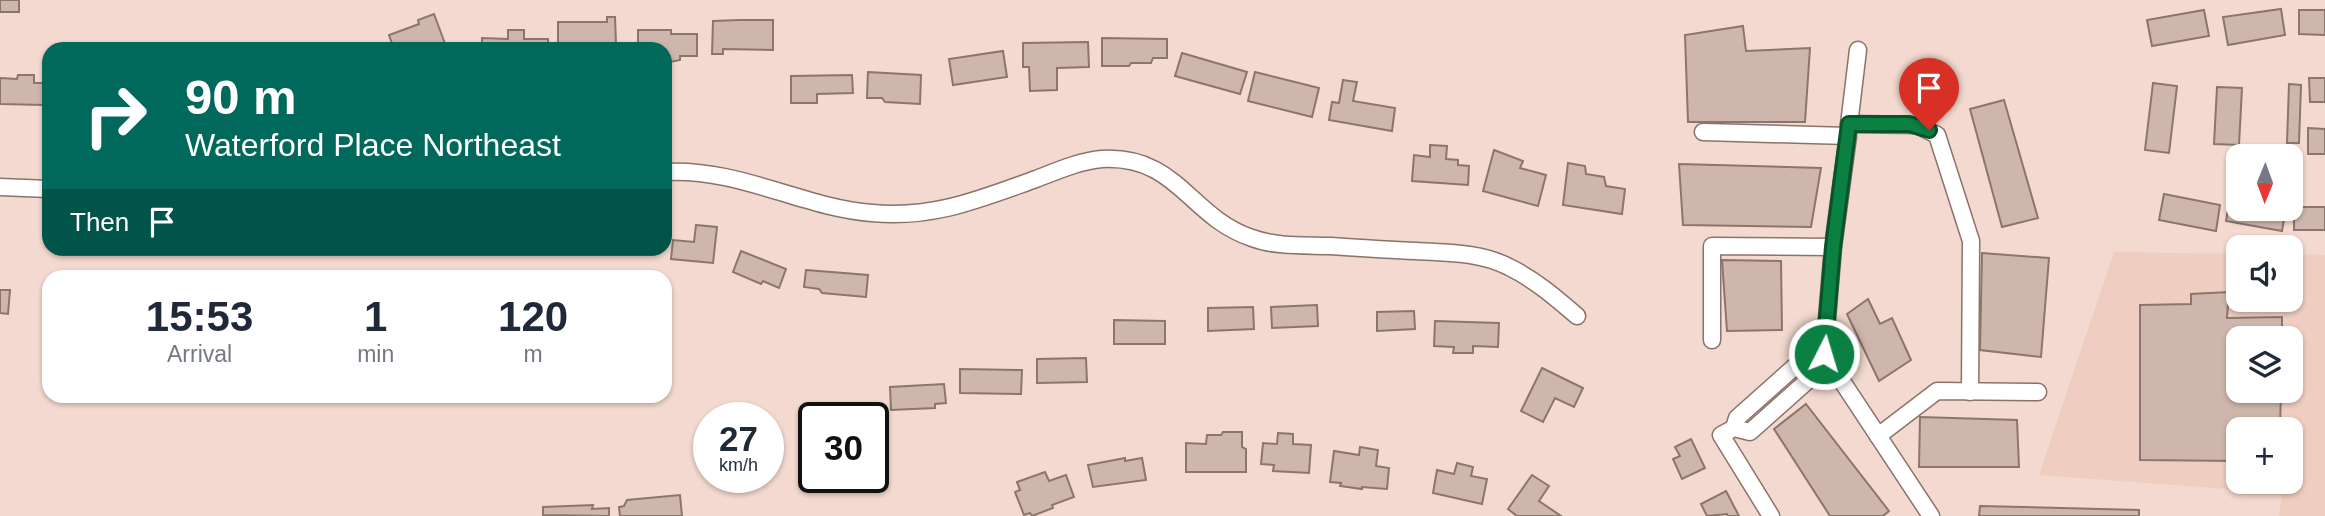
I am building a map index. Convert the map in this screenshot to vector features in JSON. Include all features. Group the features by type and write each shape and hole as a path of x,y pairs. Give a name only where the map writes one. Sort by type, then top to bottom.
{"street":[{"path":"1858,50 1833,247 1824,354 1931,516"},
{"path":"1703,132 1849,130 1909,124 1937,135 1972,240 1970,391"},
{"path":"672,172 733,177 844,209 897,215 958,207 1079,163 1120,159 1143,164 1165,174 1218,222 1255,240 1471,254 1507,266 1540,285 1577,316"},
{"path":"0,187 42,189"},
{"path":"1712,340 1712,246 1833,247"},
{"path":"1771,516 1728,432 1737,418 1810,353 1824,354"},
{"path":"1878,436 1937,391 2038,392"}],"shaded area":[{"path":"2114,252 2226,254 2226,312 2303,312 2303,254 2325,255 2325,516 2279,516 2282,494 2303,494 2303,417 2226,417 2226,489 2039,475"}],"building":[{"path":"0,0 19,0 19,12 0,12"},
{"path":"2281,9 2285,35 2228,45 2223,17"},
{"path":"2204,10 2209,36 2152,46 2147,20"},
{"path":"2299,10 2325,10 2325,35 2299,34"},
{"path":"434,14 444,42 392,42 389,35 419,24 418,20"},
{"path":"607,17 615,17 616,42 558,42 558,22 607,22"},
{"path":"773,20 773,50 723,49 723,54 712,54 713,21"},
{"path":"1743,26 1746,51 1810,48 1805,122 1688,122 1685,35"},
{"path":"508,30 524,30 524,39 548,39 548,42 482,42 482,38 508,39"},
{"path":"638,30 671,30 671,34 697,34 697,56 680,56 680,60 672,62 672,42 638,42"},
{"path":"1102,38 1167,39 1167,58 1153,58 1151,63 1131,63 1129,66 1102,66"},
{"path":"1088,42 1089,67 1057,68 1057,90 1030,91 1029,67 1023,67 1023,43"},
{"path":"1003,51 1007,77 953,85 949,59"},
{"path":"1182,53 1247,72 1240,94 1175,76"},
{"path":"868,72 921,75 920,104 867,98"},
{"path":"1255,72 1319,88 1312,117 1248,101"},
{"path":"18,75 34,75 34,83 42,83 42,105 0,104 0,78 17,79"},
{"path":"852,75 853,93 817,94 817,103 791,103 791,76"},
{"path":"2309,78 2325,78 2325,102 2310,102"},
{"path":"1343,80 1357,82 1353,101 1395,108 1392,131 1329,120 1332,102 1339,103"},
{"path":"2153,83 2177,86 2169,153 2145,150"},
{"path":"2289,84 2301,85 2299,143 2287,143"},
{"path":"2217,87 2242,88 2239,144 2214,144"},
{"path":"2004,100 2038,218 2002,227 1970,109"},
{"path":"2308,128 2325,129 2325,154 2308,154"},
{"path":"1430,145 1447,146 1446,159 1458,160 1458,165 1469,166 1468,185 1412,181 1414,155 1430,157"},
{"path":"1494,150 1523,161 1520,168 1546,175 1538,206 1483,191"},
{"path":"1568,163 1585,166 1586,174 1604,177 1606,186 1625,189 1622,214 1563,205"},
{"path":"1679,164 1821,168 1811,227 1683,225"},
{"path":"2164,194 2220,205 2216,231 2159,220"},
{"path":"2303,207 2325,207 2325,230 2294,230 2294,221 2303,221"},
{"path":"2226,221 2284,221 2282,231"},
{"path":"696,225 717,227 713,263 671,259 673,240 694,242"},
{"path":"741,251 786,269 779,288 763,281 761,284 733,272"},
{"path":"1982,253 2049,258 2041,357 1980,350"},
{"path":"1722,260 1781,261 1782,330 1727,331"},
{"path":"806,270 868,275 866,297 822,293 819,289 804,287"},
{"path":"0,290 10,290 8,314 0,313"},
{"path":"2226,292 2227,318 2282,317 2282,326 2226,326 2226,403 2281,403 2280,417 2226,417 2226,461 2140,460 2140,305 2191,304 2191,294"},
{"path":"1868,299 1880,324 1892,318 1911,360 1879,381 1847,314"},
{"path":"1317,305 1318,326 1272,328 1271,307"},
{"path":"1253,307 1254,329 1208,331 1208,308"},
{"path":"1414,311 1415,329 1377,331 1377,312"},
{"path":"1114,320 1165,321 1165,344 1114,344"},
{"path":"1435,321 1499,323 1498,347 1473,346 1473,353 1453,353 1454,347 1434,346"},
{"path":"1086,358 1087,382 1037,383 1037,359"},
{"path":"1542,368 1583,388 1574,407 1555,398 1543,422 1521,411"},
{"path":"960,369 1022,370 1021,394 960,393"},
{"path":"944,384 946,403 935,404 935,408 891,410 890,387"},
{"path":"1806,404 1889,511 1883,516 1830,516 1774,429"},
{"path":"1920,417 2017,420 2019,467 1919,467"},
{"path":"1223,432 1242,432 1242,447 1246,449 1246,472 1186,472 1186,443 1206,444 1207,435 1221,435"},
{"path":"1278,433 1293,434 1293,444 1311,445 1309,473 1273,471 1274,465 1261,464 1263,443 1277,444"},
{"path":"1691,439 1705,468 1682,479 1673,459 1680,456 1675,447"},
{"path":"1360,447 1378,450 1376,466 1389,468 1387,489 1362,489 1330,482 1334,451 1359,455"},
{"path":"1125,458 1125,461 1142,458 1146,480 1093,487 1088,465"},
{"path":"1457,463 1473,467 1471,476 1487,479 1482,504 1433,493 1437,470 1454,474"},
{"path":"1045,472 1049,481 1066,475 1074,497 1032,516 1030,513 1024,515 1015,492 1020,490 1017,482"},
{"path":"1532,475 1549,486 1539,501 1561,516 1517,516 1508,509"},
{"path":"1726,491 1739,516 1707,516 1701,504"},
{"path":"680,495 682,516 620,516 619,507 624,506 627,500"},
{"path":"593,505 592,509 609,508 609,516 543,515 543,507"},
{"path":"1980,506 2139,510 2139,516 1979,516"}],"route":[{"path":"1824,354 1833,247 1849,124 1909,124 1929,130"}]}
